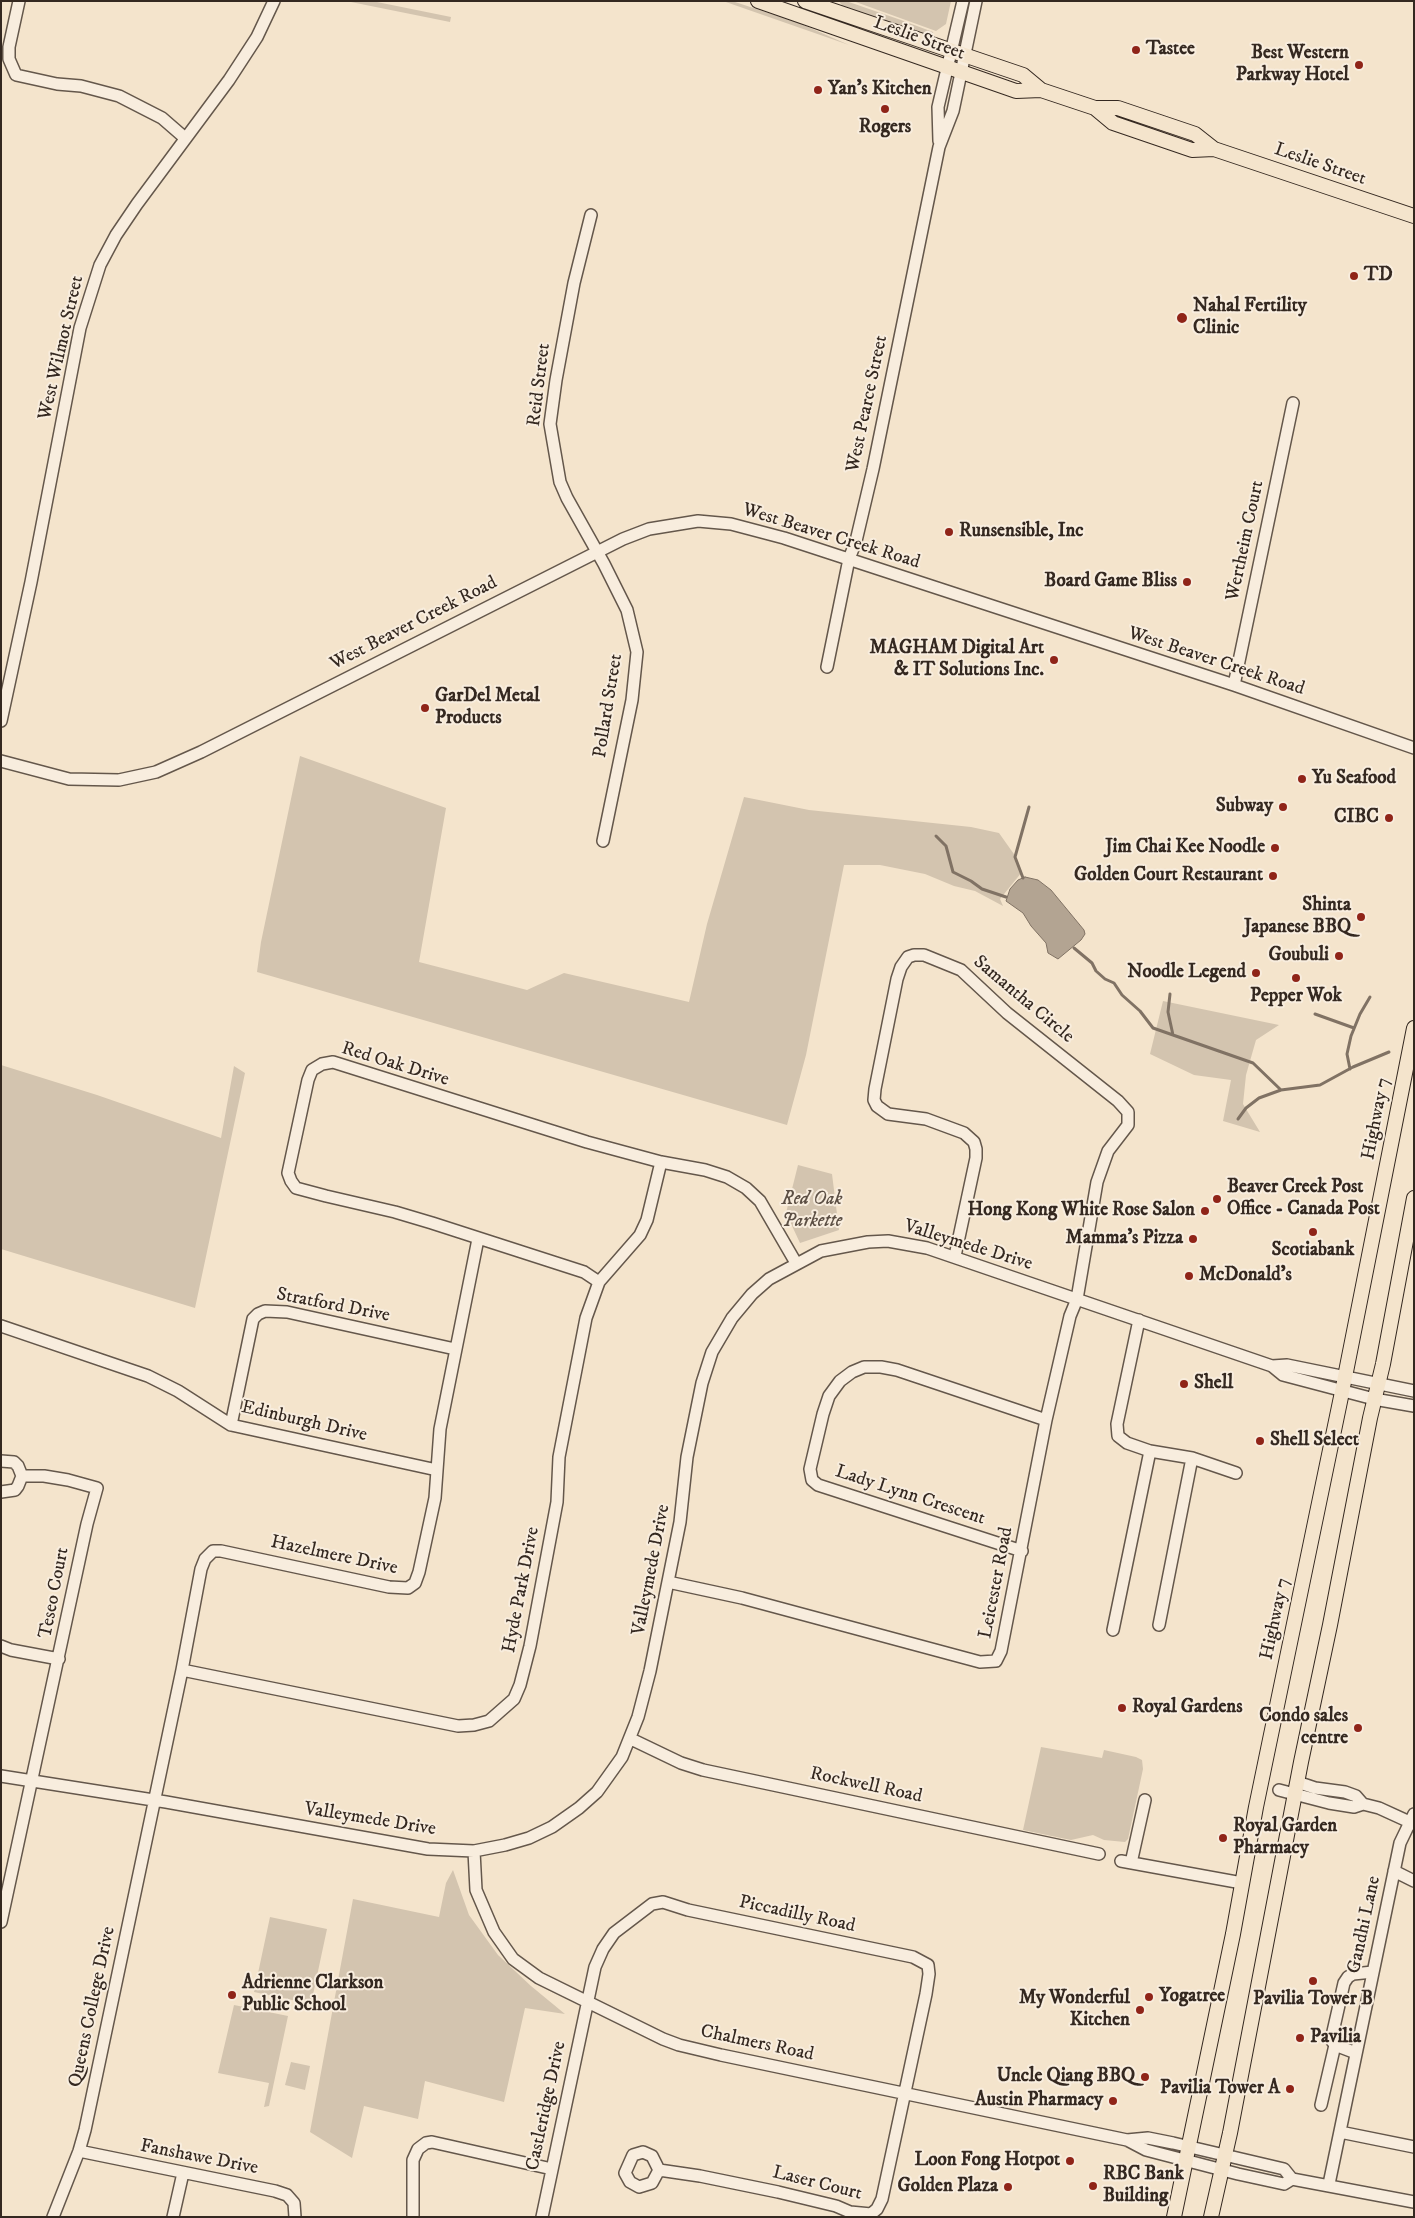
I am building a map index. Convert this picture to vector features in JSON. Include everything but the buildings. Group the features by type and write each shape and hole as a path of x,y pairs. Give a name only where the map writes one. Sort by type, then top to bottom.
{"main road":[{"name":"Leslie Street","path":"758,1 1016,92 1041,90"},
{"name":"Leslie Street","path":"805,1 1023,75 1041,90 1095,108 1113,123 1192,150 1214,149 1414,216"},
{"name":"Highway 7","path":"1174,2217 1414,1028"},
{"path":"1211,2217 1225,2155 1414,1198"}],"street":[{"path":"19,1 9,47 9,59 16,75 57,84 81,86 119,96 162,118 185,138"},
{"name":"West Wilmot Street","path":"1,721 30,588 80,328 100,265 116,235 258,37 274,1"},
{"name":"West Pearce Street","path":"939,147 938,107 963,1"},
{"name":"West Pearce Street","path":"827,667 849,559 856,541 874,461 939,147 953,111 976,1"},
{"name":"Reid Street","path":"590,215 574,283 550,424 560,482 566,498 598,552"},
{"name":"Wertheim Court","path":"1234,685 1292,403"},
{"name":"West Beaver Creek Road","path":"1,761 69,779 119,780 156,772 201,752 598,552 649,529 698,521 731,524 751,529 849,559 1234,685 1414,748"},
{"name":"Pollard Street","path":"598,552 627,610 637,652 632,700 603,842"},
{"name":"Samantha Circle","path":"955,1256 976,1158 974,1142 964,1133 926,1119 888,1114 877,1106 874,1100 897,979 901,967 908,957 914,955 924,955 961,970 1007,1013 1118,1101 1128,1112 1128,1125 1108,1151 1101,1167 1077,1299"},
{"name":"Red Oak Drive","path":"599,1282 584,1272 395,1212 296,1188 290,1181 288,1173 308,1080 312,1070 322,1064 333,1062 341,1064 587,1142 661,1162 706,1170 728,1177 746,1188 760,1201 796,1263"},
{"name":"Hyde Park Drive","path":"182,1670 458,1726 490,1721 498,1716 514,1699 520,1685 530,1646 557,1502 561,1448 586,1318 599,1282 640,1235 647,1220 661,1162"},
{"name":"Hazelmere Drive","path":"154,1800 182,1670 201,1569 204,1559 213,1551 249,1556 389,1587 408,1588 415,1582 420,1572 435,1498 440,1429 478,1238"},
{"name":"Valleymede Drive","path":"1,1776 154,1800 428,1849 474,1850 505,1845 529,1838 552,1827 579,1808 597,1792 610,1775 631,1739 650,1671 683,1504 687,1457 702,1383 712,1352 732,1318 752,1294 769,1279 796,1263 821,1252 868,1242 888,1241 907,1243 955,1256 1272,1366 1283,1375 1374,1400 1414,1406"},
{"name":"Leicester Road","path":"668,1582 742,1598 967,1659 996,1661 1001,1651 1022,1551 1046,1420 1070,1316 1077,1299"},
{"name":"Stratford Drive","path":"231,1425 253,1319 265,1311 287,1312 455,1349"},
{"path":"1139,1320 1117,1424 1118,1436 1127,1444 1150,1451 1192,1458 1236,1474"},
{"name":"Edinburgh Drive","path":"1,1326 148,1376 178,1391 231,1425 437,1470"},
{"name":"Valleymede Drive","path":"1272,1366 1287,1365 1414,1391"},
{"name":"Lady Lynn Crescent","path":"1022,1551 818,1485 812,1480 810,1469 829,1396 840,1381 852,1372 864,1367 881,1367 897,1370 1046,1420"},
{"path":"1113,1630 1150,1451"},
{"path":"1159,1625 1192,1458"},
{"path":"1,1460 14,1462 22,1476 15,1490 1,1492"},
{"name":"Teseo Court","path":"1,1922 87,1524 97,1488 82,1482 22,1476"},
{"path":"1,1646 11,1650 59,1660"},
{"name":"Rockwell Road","path":"631,1739 681,1763 703,1770 1099,1854"},
{"path":"1279,1790 1296,1788 1354,1806 1363,1804 1379,1808 1412,1820"},
{"name":"Queens College Drive","path":"53,2217 79,2152 99,2067 154,1800"},
{"path":"1145,1800 1126,1862 1242,1883"},
{"name":"Gandhi Lane","path":"1329,2184 1400,1843 1412,1820"},
{"name":"Chalmers Road","path":"474,1850 476,1890 489,1923 503,1947 524,1968 586,2003 679,2045 1127,2140 1146,2150 1185,2161 1284,2184 1292,2178 1284,2169 1189,2146 1148,2138 1127,2140"},
{"path":"1394,1871 1414,1881"},
{"name":"Piccadilly Road","path":"586,2003 603,1948 610,1938 636,1915 652,1904 659,1902 688,1910 916,1958 928,1965 929,1974 906,2093"},
{"path":"1356,2053 1335,2045 1332,2041 1332,2036 1344,1983 1353,1974 1373,1972"},
{"name":"Castleridge Drive","path":"542,2217 586,2003"},
{"path":"1321,2105 1335,2045"},
{"name":"Laser Court","path":"658,2170 700,2176 778,2192 836,2206 850,2212 871,2214 877,2209 882,2199 906,2093"},
{"path":"1340,2132 1414,2147"},
{"path":"413,2217 413,2160 418,2149 426,2143 432,2142 552,2169"},
{"name":"Fanshawe Drive","path":"79,2152 232,2182 287,2195 294,2203 295,2217"},
{"path":"173,2217 183,2173"},
{"path":"1292,2178 1414,2202"}],"green space":[{"path":"346,1 372,1 451,17 450,22"},
{"path":"723,1 732,1 799,23 849,45"},
{"path":"839,1 846,1 933,32 934,37 843,7"},
{"path":"853,1 951,1 946,24 936,31"},
{"path":"300,756 446,808 419,962 527,990 564,973 689,1002 707,924 744,797 809,810 971,827 999,833 1016,857 1022,872 1000,899 1003,906 975,891 954,886 925,874 880,865 844,865 806,1055 787,1125 257,972 261,942"},
{"path":"1163,1001 1279,1025 1256,1040 1246,1075 1243,1104 1260,1132 1223,1121 1231,1080 1194,1075 1150,1054"},
{"path":"1,1065 97,1095 221,1138 234,1066 245,1073 195,1308 1,1249"},
{"name":"Red Oak Parkette","path":"798,1165 832,1174 839,1230 800,1243 786,1213"},
{"path":"1041,1747 1102,1758 1104,1750 1142,1760 1143,1769 1128,1839 1125,1842 1104,1840 1093,1835 1071,1840 1023,1830"},
{"path":"453,1870 469,1915 498,1955 565,2014 525,2008 504,2102 425,2081 418,2119 364,2106 352,2158 310,2132 353,1899 439,1917 446,1883"},
{"path":"270,1917 327,1929 311,2004 254,1992"},
{"path":"234,2005 288,2016 269,2106 264,2107 269,2083 218,2073"},
{"path":"291,2062 310,2066 305,2090 285,2085"}],"shaded area":[{"path":"1025,877 1038,880 1051,890 1084,930 1085,934 1081,940 1058,959 1048,953 1046,943 1031,926 1023,913 1006,901 1010,889 1018,880"}],"waterway":[{"path":"1023,878 1015,857 1029,807"},
{"path":"936,836 946,846 953,872 982,889 1006,897"},
{"path":"1074,948 1092,963 1096,971 1105,979 1114,983 1122,995 1140,1011 1153,1028 1253,1063 1281,1090"},
{"path":"1170,994 1168,1012 1173,1035"},
{"path":"1350,1069 1347,1054 1351,1036 1360,1014 1370,997"},
{"path":"1315,1014 1354,1028"},
{"path":"1238,1119 1246,1108 1259,1098 1281,1090 1320,1085 1353,1067 1389,1052"}],"place":[{"name":"Tastee","path":"1136,50"},
{"name":"Best Western Parkway Hotel","path":"1359,65"},
{"name":"Yan's Kitchen","path":"818,90"},
{"name":"Rogers","path":"885,109"},
{"name":"TD","path":"1354,276"},
{"name":"Nahal Fertility Clinic","path":"1182,318"},
{"name":"Runsensible, Inc","path":"949,532"},
{"name":"Board Game Bliss","path":"1187,582"},
{"name":"MAGHAM Digital Art & IT Solutions Inc.","path":"1054,660"},
{"name":"GarDel Metal Products","path":"425,708"},
{"name":"Yu Seafood","path":"1302,779"},
{"name":"Subway","path":"1283,807"},
{"name":"CIBC","path":"1389,818"},
{"name":"Jim Chai Kee Noodle","path":"1275,848"},
{"name":"Golden Court Restaurant","path":"1273,876"},
{"name":"Shinta Japanese BBQ","path":"1361,917"},
{"name":"Goubuli","path":"1339,956"},
{"name":"Noodle Legend","path":"1256,973"},
{"name":"Pepper Wok","path":"1296,978"},
{"name":"Beaver Creek Post Office - Canada Post","path":"1217,1199"},
{"name":"Hong Kong White Rose Salon","path":"1205,1211"},
{"name":"Scotiabank","path":"1313,1232"},
{"name":"Mamma's Pizza","path":"1193,1239"},
{"name":"McDonald's","path":"1189,1276"},
{"name":"Shell","path":"1184,1384"},
{"name":"Shell Select","path":"1260,1441"},
{"name":"Royal Gardens","path":"1122,1708"},
{"name":"Condo sales centre","path":"1358,1728"},
{"name":"Royal Garden Pharmacy","path":"1223,1838"},
{"name":"Pavilia Tower B","path":"1313,1981"},
{"name":"Adrienne Clarkson Public School","path":"232,1995"},
{"name":"Yogatree","path":"1149,1997"},
{"name":"My Wonderful Kitchen","path":"1140,2010"},
{"name":"Pavilia","path":"1300,2038"},
{"name":"Uncle Qiang BBQ","path":"1145,2077"},
{"name":"Pavilia Tower A","path":"1290,2089"},
{"name":"Austin Pharmacy","path":"1113,2101"},
{"name":"Loon Fong Hotpot","path":"1070,2161"},
{"name":"RBC Bank Building","path":"1093,2186"},
{"name":"Golden Plaza","path":"1008,2187"}]}
